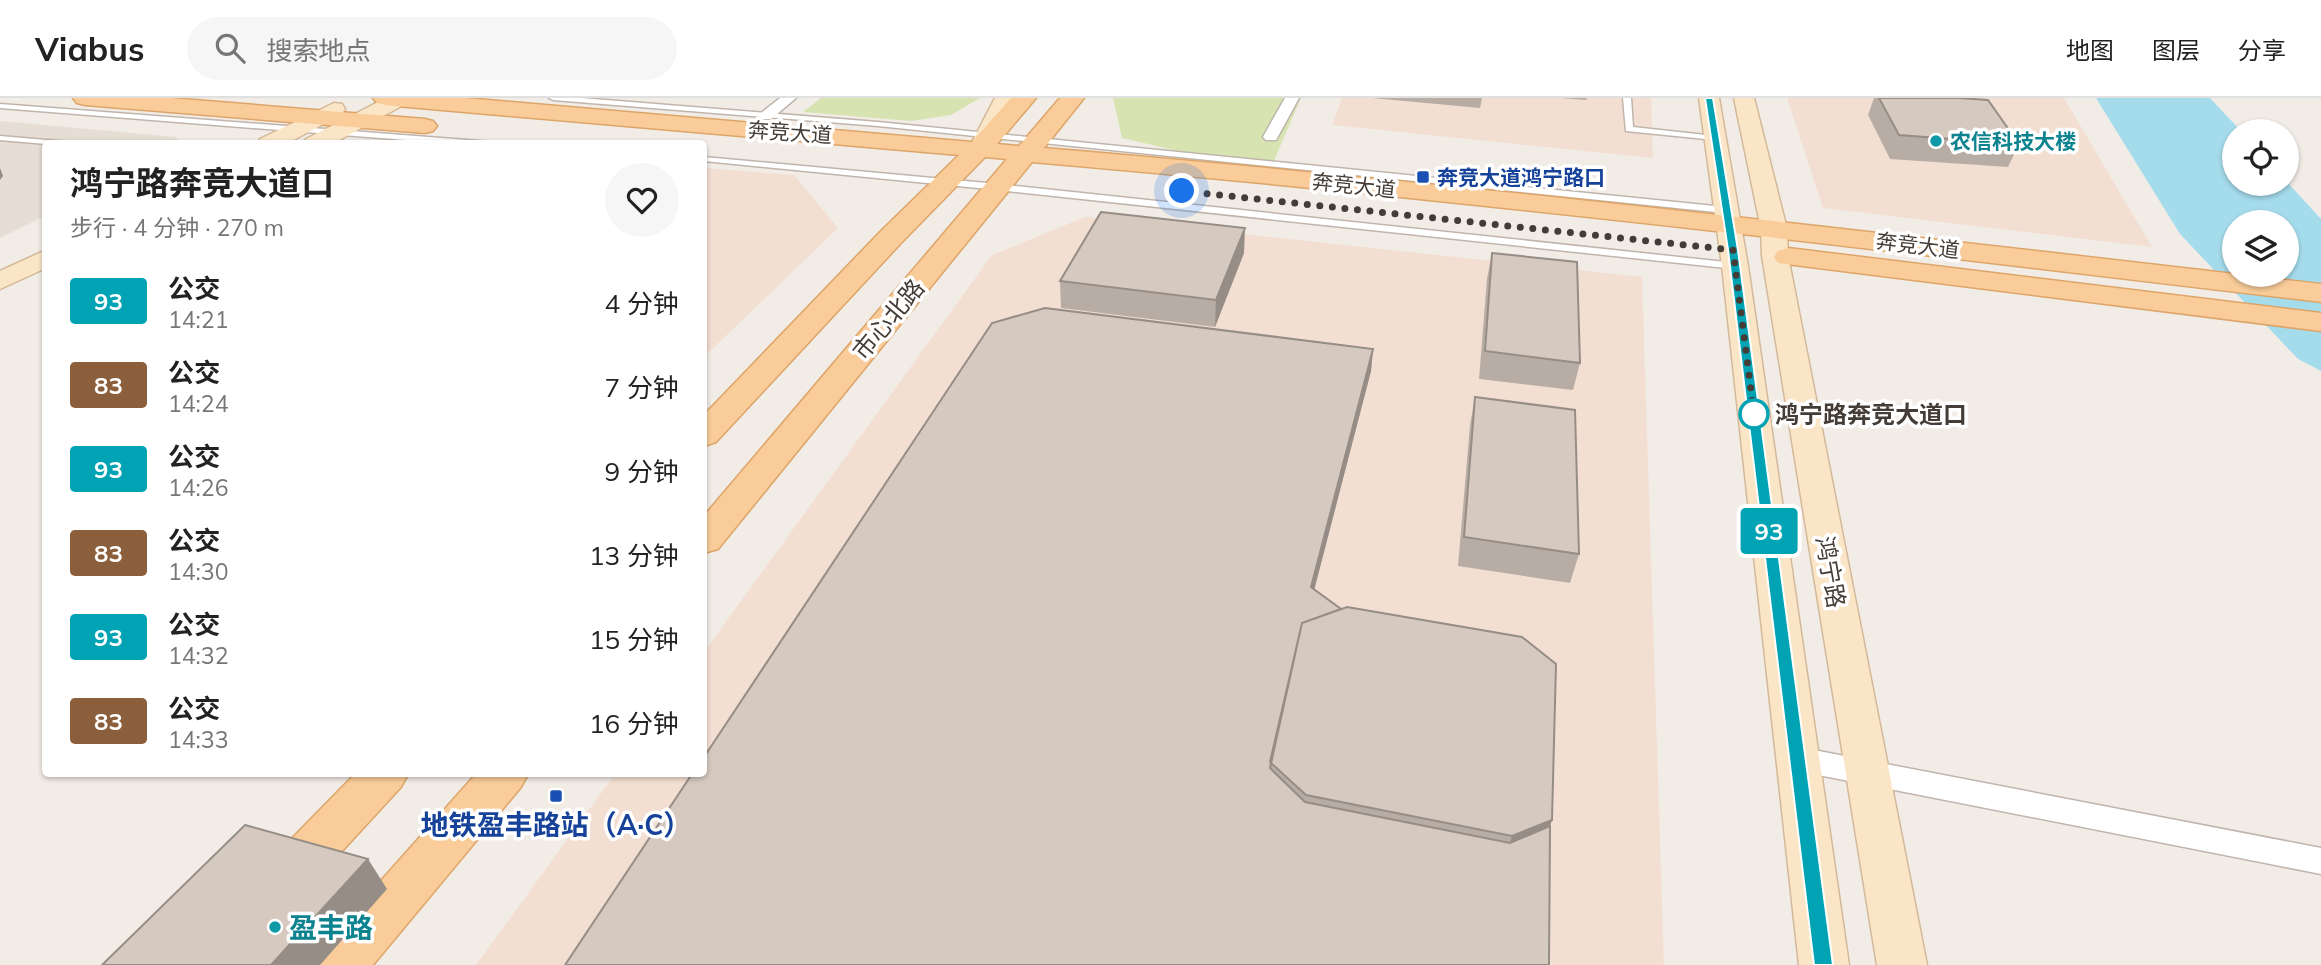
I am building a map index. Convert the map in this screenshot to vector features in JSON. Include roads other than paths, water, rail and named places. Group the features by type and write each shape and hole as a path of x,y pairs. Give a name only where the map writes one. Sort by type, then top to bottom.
{"main road":[{"path":"85,98 343,117 518,135"},
{"path":"973,154 1005,98"},
{"path":"707,432 1024,98"},
{"name":"市心北路","path":"707,536 1072,98"},
{"path":"1709,98 1730,237 1824,965"},
{"name":"鸿宁路","path":"1744,98 1774,242 1902,965"},
{"path":"275,140 297,128 343,117 395,99"},
{"name":"奔竞大道","path":"395,99 973,154 1018,164 1774,242 2207,279 2321,293"},
{"path":"318,140 343,117"},
{"name":"奔竞大道","path":"707,147 973,154"},
{"name":"奔竞大道","path":"1774,242 2230,311 2321,322"},
{"path":"0,281 42,260"},
{"path":"0,304 42,283"},
{"path":"251,915 381,777"},
{"path":"340,965 501,777"}],"street":[{"path":"766,116 789,98"},
{"path":"1271,137 1292,98"},
{"path":"1798,759 2321,862"}],"lane":[{"path":"553,98 766,116 1018,164 1730,237"},
{"path":"1627,98 1629,129 1714,138"},
{"path":"0,106 297,128"},
{"path":"343,117 471,140"},
{"path":"0,138 42,142"},
{"path":"707,159 973,154"}],"water":[{"path":"2096,98 2210,98 2230,119 2222,119 2222,196 2299,195 2321,219 2321,371 2298,359 2230,287 2299,287 2299,210 2222,210 2222,278 2180,234"}],"place":[{"name":"农信科技大楼","path":"1936,141"},
{"name":"奔竞大道鸿宁路口","path":"1423,177"},
{"name":"鸿宁路奔竞大道口","path":"1754,414"},
{"name":"地铁盈丰路站（A·C）","path":"556,796"},
{"name":"盈丰路","path":"275,927"}]}
